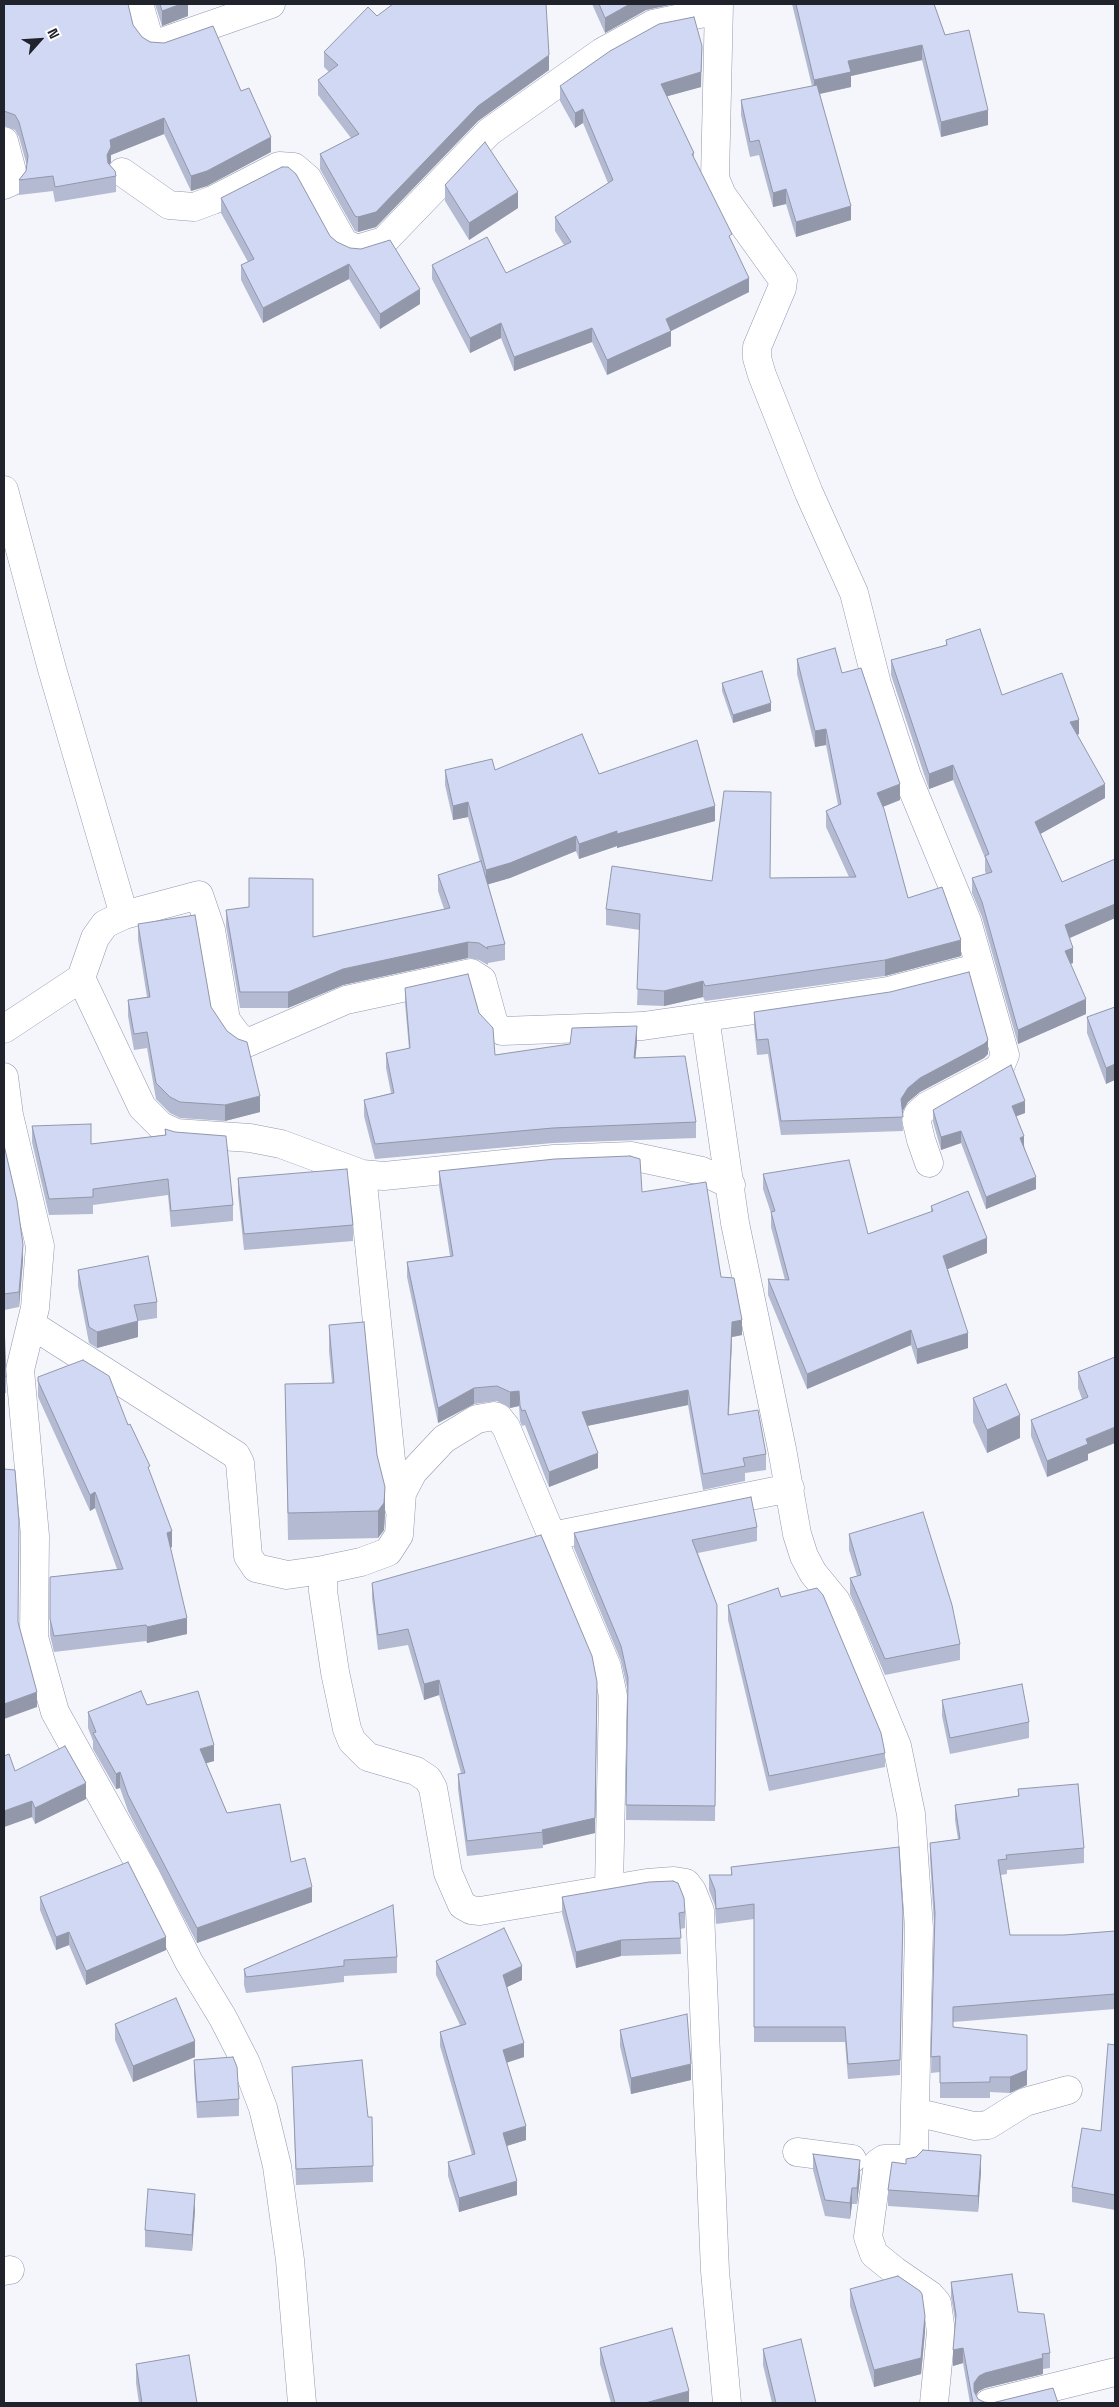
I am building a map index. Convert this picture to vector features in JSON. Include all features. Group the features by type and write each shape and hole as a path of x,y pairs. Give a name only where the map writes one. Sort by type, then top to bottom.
{"street":[{"path":"139,4 148,36 154,42 159,43 271,4"},
{"path":"122,172 169,205 194,207 213,200 279,166 294,167 308,179 344,243 349,247 357,249 384,241 489,132 602,52 653,24 718,7 715,178 722,195 783,280 782,288 763,329 757,358 809,493 854,593 877,684 907,776 967,921 1005,1055 1000,1067 927,1106 918,1114 916,1119 929,1163"},
{"path":"4,140 13,175 10,182 4,185"},
{"path":"4,490 52,669 124,915"},
{"path":"4,1029 80,978 95,938 105,924 124,915 199,895 210,930 226,1020 236,1034 247,1044 346,1000 471,973 482,980 494,1024 502,1031 643,1026 888,991 980,967"},
{"path":"80,978 142,1107 161,1126 176,1133 250,1138 281,1144 362,1174 384,1176 554,1159 631,1156 702,1171 731,1185"},
{"path":"705,1017 731,1185 735,1223 790,1488 797,1534 804,1556 813,1573 836,1602 844,1617 897,1746 911,1814 919,1928 916,2112 913,2156 909,2159 884,2159 878,2163 797,2152"},
{"path":"4,1077 9,1115 40,1246 32,1325 20,1370 35,1536 34,1637 55,1712 146,1876 189,1962 246,2063 263,2108 277,2166 289,2251 302,2403"},
{"path":"362,1174 393,1480 400,1512"},
{"path":"32,1325 236,1454 240,1463 248,1556 256,1568 287,1575 361,1562 388,1552 399,1535 402,1493 413,1472 444,1439 467,1424 477,1419 498,1417 506,1427 607,1667 613,1696 609,1888"},
{"path":"552,1536 790,1488"},
{"path":"322,1570 323,1591 335,1672 352,1741 368,1757 416,1771 428,1779 433,1788 448,1874 462,1905 471,1910 480,1911 609,1888 674,1881 686,1883 692,1891 700,1911 715,2271 727,2403"},
{"path":"916,2112 974,2126 988,2125 1025,2102 1068,2090"},
{"path":"878,2163 868,2237 874,2254 930,2295 937,2303 941,2332 934,2403"},
{"path":"989,2403 1115,2372"}],"building":[{"path":"4,4 128,4 133,25 142,37 150,42 164,43 213,26 241,91 249,88 271,137 207,171 191,176 164,118 110,140 111,147 107,155 108,163 115,171 116,176 55,187 53,176 19,180 26,171 28,156 19,122 15,115 4,111"},
{"path":"160,4 181,4 162,11"},
{"path":"393,4 546,4 549,55 478,106 376,212 358,217 355,216 320,154 359,134 318,80 338,65 324,52 368,7 377,16"},
{"path":"599,4 630,4 605,18"},
{"path":"796,4 934,4 945,35 969,30 988,110 941,122 922,45 848,61 851,72 814,80"},
{"path":"694,17 702,46 701,72 661,84 694,153 692,154 732,234 729,236 749,278 666,319 671,331 607,360 592,328 514,357 501,323 470,338 432,265 487,237 506,273 571,242 555,217 613,180 583,109 575,113 560,86 610,51 659,24"},
{"path":"817,85 851,206 796,222 786,189 773,193 759,140 750,142 741,100"},
{"path":"485,142 518,192 469,223 445,185"},
{"path":"282,167 288,167 296,174 330,236 337,242 350,248 361,249 390,240 420,289 380,314 349,264 263,308 241,265 254,259 221,198"},
{"path":"980,629 1002,695 1062,673 1079,720 1070,722 1105,784 1035,822 1062,882 1115,859 1115,904 1065,925 1073,948 1065,951 1086,999 1018,1030 982,902 972,878 992,872 985,856 989,854 953,765 929,774 891,660 947,645 946,640"},
{"path":"835,648 842,673 861,668 900,784 877,793 884,809 908,898 942,887 961,940 885,960 705,986 703,981 664,991 637,989 640,914 606,909 612,866 712,881 724,791 771,792 770,878 856,877 826,811 841,804 826,729 815,731 797,659"},
{"path":"762,671 771,703 733,715 722,683"},
{"path":"582,734 599,774 697,740 715,806 617,834 617,831 579,844 576,836 510,863 486,870 468,802 453,806 445,770 492,759 495,770"},
{"path":"481,861 505,944 487,947 488,949 479,943 468,942 343,969 288,992 240,992 226,910 249,907 249,878 313,879 313,937 450,908 438,875"},
{"path":"195,915 211,1007 227,1031 238,1039 247,1042 260,1096 225,1105 180,1102 170,1097 156,1083 147,1032 134,1034 128,1000 150,997 138,924"},
{"path":"969,972 988,1040 984,1044 920,1078 908,1088 901,1099 903,1117 781,1121 768,1039 757,1040 754,1012 890,992"},
{"path":"468,974 479,1013 493,1028 495,1055 570,1044 572,1028 637,1026 634,1058 685,1056 696,1122 553,1128 375,1144 364,1100 394,1093 386,1053 410,1048 405,988"},
{"path":"1115,1007 1115,1064 1106,1068 1087,1017"},
{"path":"1011,1065 1025,1101 1012,1106 1024,1136 1020,1138 1036,1177 986,1197 961,1131 941,1137 933,1110"},
{"path":"91,1124 91,1144 166,1135 165,1129 175,1132 226,1136 233,1205 171,1211 168,1179 93,1189 93,1197 49,1199 32,1126"},
{"path":"4,1145 17,1201 23,1245 19,1292 4,1294"},
{"path":"630,1156 640,1159 642,1192 706,1182 721,1277 734,1278 742,1320 732,1322 728,1415 758,1410 766,1454 743,1458 745,1466 703,1474 688,1390 582,1412 598,1453 549,1472 525,1410 522,1411 520,1406 519,1391 510,1392 497,1386 474,1388 438,1408 407,1262 453,1256 439,1171 555,1159"},
{"path":"849,1160 868,1234 933,1211 931,1206 968,1191 987,1238 943,1256 968,1333 917,1349 911,1330 807,1374 768,1279 789,1280 771,1212 775,1211 763,1174"},
{"path":"347,1169 353,1225 244,1234 238,1178"},
{"path":"148,1256 157,1302 134,1305 138,1321 97,1332 89,1327 78,1270"},
{"path":"364,1322 377,1455 385,1487 384,1503 378,1511 288,1513 285,1384 334,1383 329,1325"},
{"path":"4,1323 6,1377 4,1377"},
{"path":"1115,1357 1115,1427 1086,1439 1088,1444 1047,1461 1031,1420 1088,1397 1078,1372"},
{"path":"83,1360 109,1376 128,1425 130,1424 150,1466 148,1467 172,1531 167,1533 187,1618 147,1627 146,1625 54,1636 50,1619 50,1577 123,1569 95,1492 90,1495 38,1381 38,1377"},
{"path":"1006,1384 1020,1415 987,1430 973,1398"},
{"path":"4,1469 15,1470 19,1522 18,1622 37,1692 4,1704"},
{"path":"751,1497 757,1527 692,1540 717,1605 715,1806 626,1805 628,1678 621,1646 574,1533"},
{"path":"923,1512 952,1605 960,1644 885,1659 850,1578 861,1575 849,1534"},
{"path":"541,1535 592,1656 597,1682 595,1818 542,1830 543,1832 467,1841 458,1774 465,1773 439,1680 424,1684 408,1629 378,1635 372,1583"},
{"path":"778,1588 781,1597 817,1588 823,1595 881,1733 885,1753 769,1776 728,1605"},
{"path":"1022,1684 1029,1722 950,1738 942,1700"},
{"path":"141,1691 147,1705 198,1691 214,1745 200,1749 227,1813 280,1804 291,1862 305,1858 312,1887 197,1928 128,1795 120,1772 116,1774 93,1733 96,1732 88,1712"},
{"path":"65,1746 86,1783 35,1808 32,1801 4,1811 4,1756 9,1754 15,1771"},
{"path":"1078,1784 1084,1848 1006,1855 1007,1859 998,1860 1010,1935 1064,1935 1115,1931 1115,1994 953,2007 953,2027 1027,2035 1027,2070 1010,2077 990,2077 990,2082 940,2083 940,2056 931,2057 935,1913 930,1843 960,1839 955,1805 1019,1796 1018,1789"},
{"path":"899,1847 903,1913 900,2060 848,2064 845,2027 754,2027 754,1904 716,1909 715,1890 709,1875 732,1875 731,1867"},
{"path":"128,1862 166,1937 86,1971 69,1932 56,1937 40,1897"},
{"path":"673,1881 678,1883 684,1898 685,1912 679,1913 681,1938 621,1940 576,1952 562,1897 649,1882"},
{"path":"393,1905 397,1957 344,1960 344,1966 246,1977 244,1969"},
{"path":"504,1928 522,1966 503,1975 524,2043 503,2050 526,2126 503,2133 517,2181 459,2198 448,2162 475,2154 440,2032 466,2024 436,1961"},
{"path":"176,1998 195,2041 133,2066 115,2024"},
{"path":"687,2014 691,2064 631,2078 620,2030"},
{"path":"1108,2044 1115,2045 1115,2195 1072,2187 1082,2128 1101,2131"},
{"path":"233,2057 237,2067 239,2099 197,2102 194,2060"},
{"path":"362,2060 368,2117 372,2117 373,2166 296,2169 292,2067"},
{"path":"923,2150 981,2155 978,2196 888,2190 892,2162 906,2164 906,2159 916,2157"},
{"path":"813,2154 860,2160 857,2188 852,2188 850,2203 825,2200"},
{"path":"148,2189 195,2194 192,2235 145,2230"},
{"path":"1012,2274 1018,2312 1044,2314 1050,2353 1042,2354 1043,2358 979,2376 974,2383 974,2391 978,2399 992,2403 973,2403 963,2348 953,2350 956,2315 951,2282"},
{"path":"898,2276 922,2294 925,2316 921,2358 874,2370 850,2289"},
{"path":"672,2328 689,2391 645,2403 615,2403 600,2348"},
{"path":"801,2339 816,2403 776,2403 763,2349"},
{"path":"189,2355 197,2403 142,2403 136,2364"},
{"path":"1053,2388 1058,2403 992,2403"}]}
